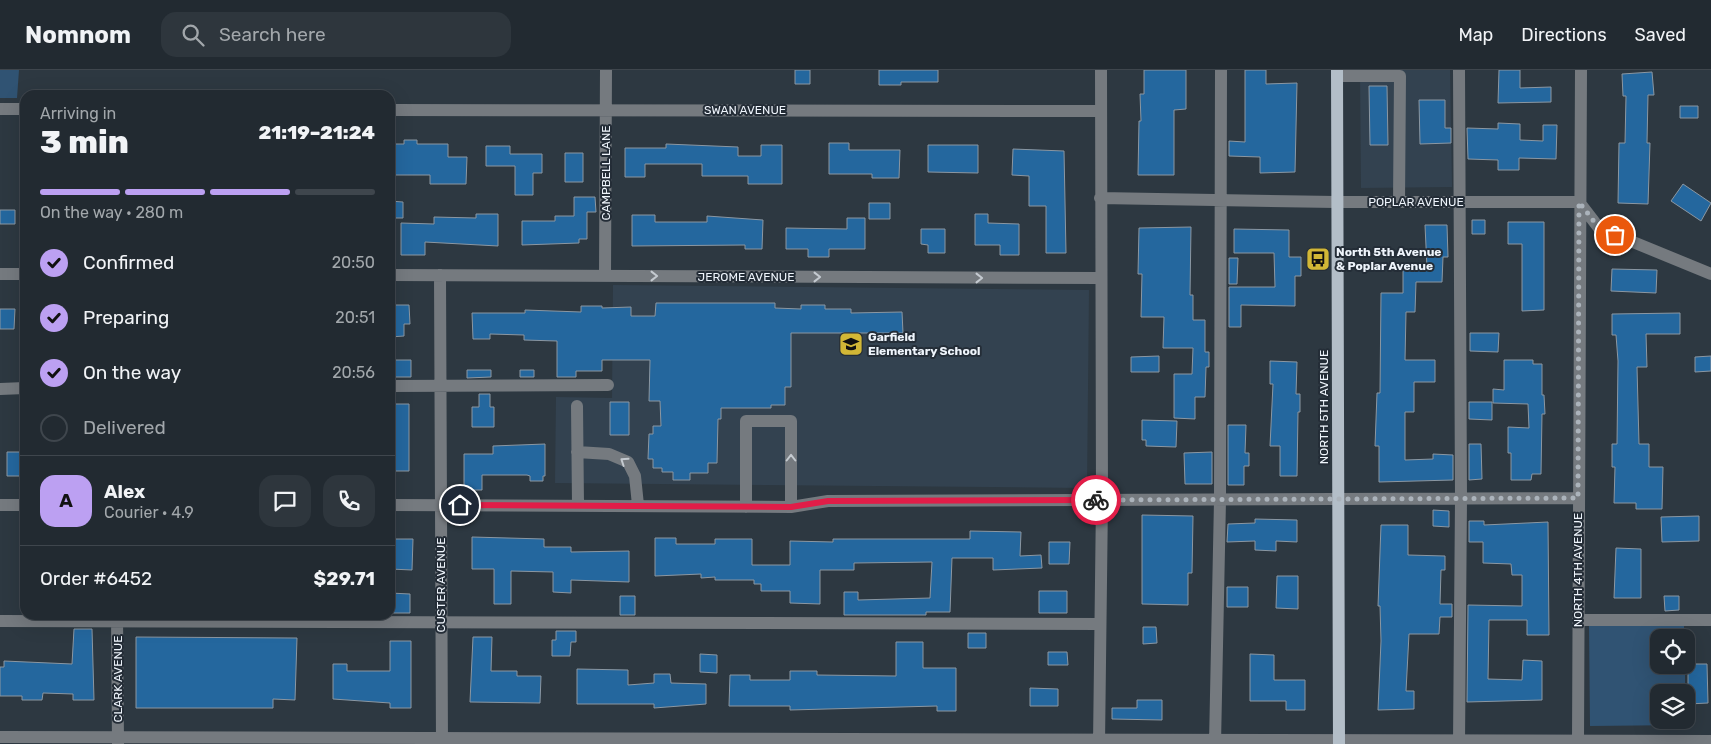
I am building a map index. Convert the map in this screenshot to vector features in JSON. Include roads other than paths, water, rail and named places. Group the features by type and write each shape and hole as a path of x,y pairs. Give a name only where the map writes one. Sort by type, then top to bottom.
{"main road":[{"name":"NORTH 5TH AVENUE","path":"1337,73 1339,742"}],"street":[{"name":"CAMPBELL LANE","path":"606,70 606,276"},
{"path":"1099,742 1102,500 1101,70"},
{"path":"1215,742 1220,500 1221,70"},
{"path":"1459,70 1461,498 1459,742"},
{"name":"NORTH 4TH AVENUE","path":"1578,740 1581,70"},
{"path":"1337,73 1400,76 1399,202"},
{"path":"0,109 20,109"},
{"name":"SWAN AVENUE","path":"395,110 1100,111"},
{"name":"POPLAR AVENUE","path":"1100,198 1336,202 1579,202"},
{"path":"1579,202 1599,228 1711,274"},
{"path":"0,274 20,274"},
{"name":"JEROME AVENUE","path":"395,275 1101,278"},
{"name":"CUSTER AVENUE","path":"440,276 442,741"},
{"path":"395,386 608,385"},
{"path":"0,389 20,388"},
{"path":"577,406 578,505"},
{"path":"746,507 746,421 791,421 791,507"},
{"path":"577,452 601,452 628,462 635,476 638,506"},
{"path":"395,505 791,507 828,501 1578,498"},
{"path":"0,505 20,505"},
{"path":"0,621 39,620"},
{"name":"CLARK AVENUE","path":"117,620 118,741"},
{"path":"279,620 1100,624"},
{"path":"1578,620 1711,620"},
{"path":"0,737 118,741 1711,741"}],"place":[{"name":"North 5th Avenue & Poplar Avenue","path":"1318,259"},
{"name":"Garfield Elementary School","path":"851,344"}]}
